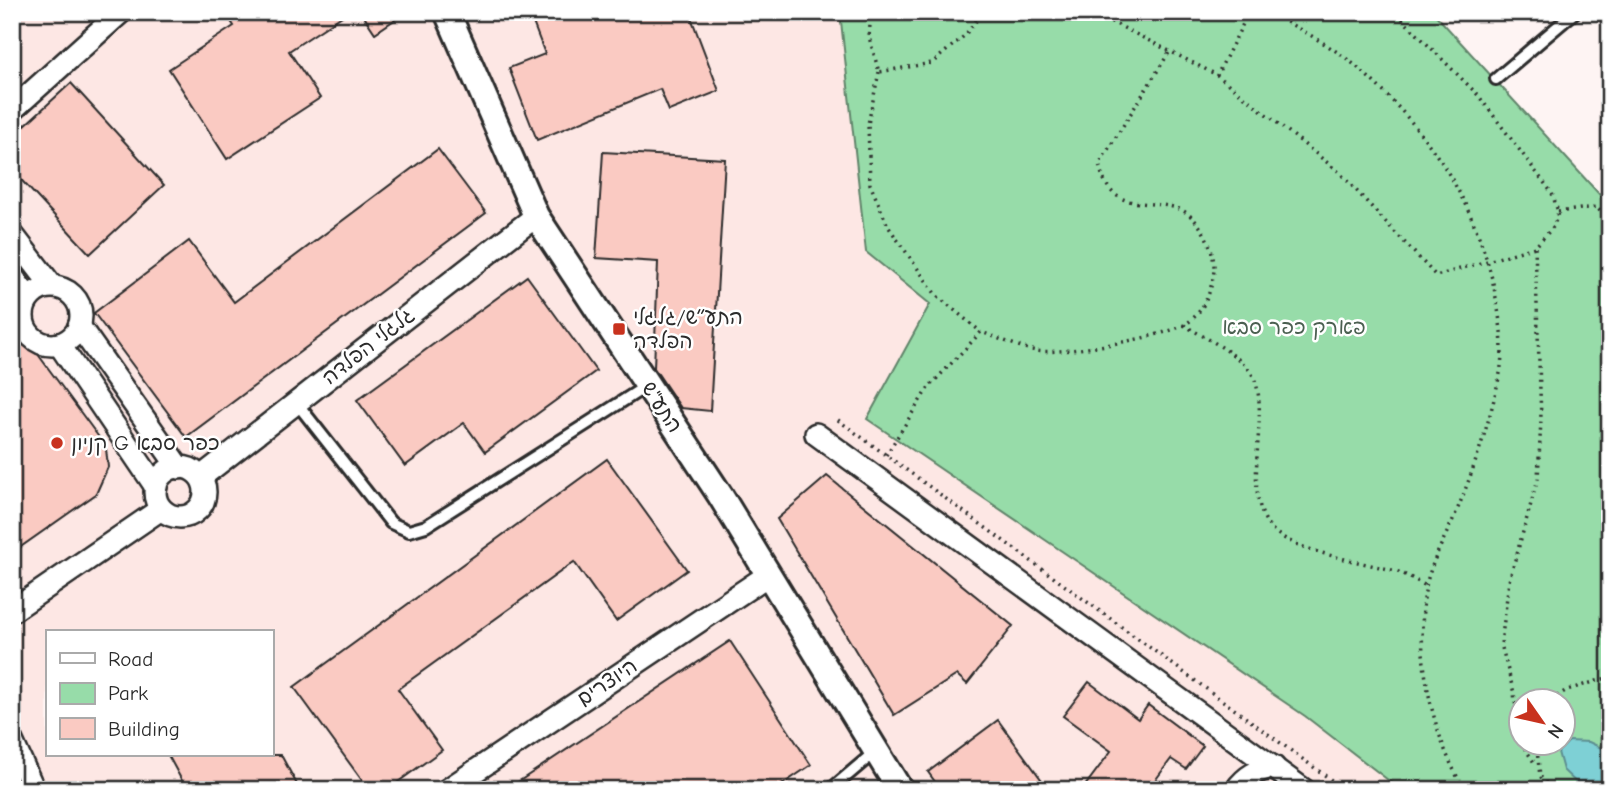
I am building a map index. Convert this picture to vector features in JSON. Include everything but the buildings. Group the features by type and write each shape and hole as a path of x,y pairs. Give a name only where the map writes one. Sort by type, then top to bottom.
{"street":[{"path":"12,110 121,12"},
{"name":"התע\"ש","path":"447,12 536,216 648,385 900,790"},
{"name":"גלגלי הפלדה","path":"201,477 536,216"},
{"path":"12,234 52,286"},
{"path":"12,276 28,298"},
{"path":"52,286 70,293 76,299 81,317 79,327 67,341 59,344 40,343 27,331 22,314 28,298 43,287 52,286"},
{"path":"79,327 179,468"},
{"path":"59,344 156,486 157,502 162,509 176,517 193,514 204,501 206,493 201,477 187,468 164,473 156,486"},
{"path":"816,434 1304,790"},
{"path":"12,611 162,509"},
{"name":"היוצרים","path":"447,790 768,575"},
{"path":"12,741 34,790"},
{"path":"1236,790 1243,780 1258,770 1274,767"}],"lane":[{"path":"1496,79 1575,12"},
{"path":"296,402 391,523 408,531 426,526 648,385"},
{"path":"830,790 876,751"}],"path":[{"path":"871,12 869,37 879,72 868,124 870,184 888,226 936,295 981,332 1037,351 1080,351 1184,325 1205,306 1214,269 1208,242 1199,222 1176,207 1142,205 1119,197 1103,182 1099,164 1111,140 1170,51"},
{"path":"879,72 932,63 964,36 983,12"},
{"path":"1092,12 1217,75 1339,172 1436,276 1535,247 1554,226 1558,212 1552,193 1478,95 1395,12"},
{"path":"1217,75 1249,12"},
{"path":"1268,12 1365,73 1401,111 1442,160 1472,215 1487,259 1500,315 1500,374 1486,433 1426,586 1423,661 1438,735 1465,790"},
{"path":"1558,212 1597,207 1610,221"},
{"path":"1512,686 1501,644 1509,581 1538,479 1541,419 1535,247"},
{"path":"1184,325 1236,358 1251,373 1257,395 1258,499 1271,529 1311,551 1395,571 1426,586"},
{"path":"886,455 928,388 981,332"},
{"path":"838,420 1345,790"},
{"path":"1576,687 1610,677"},
{"path":"1530,756 1538,769"},
{"path":"1536,756 1540,776 1552,790"}],"shaded area":[{"path":"12,12 840,12 866,252 930,304 868,419 1305,716 1401,790 12,790"}],"green space":[{"name":"פארק כפר סבא","path":"840,12 1433,12 1610,206 1610,790 1401,790 1305,716 867,419 930,304 866,252"}],"water":[{"path":"1576,741 1589,742 1610,752 1610,790 1584,790 1563,770 1559,756 1576,756"}],"place":[{"name":"התע״ש/גלגלי הפלדה","path":"619,329"},
{"name":"קניון G כפר סבא","path":"57,443"}]}
